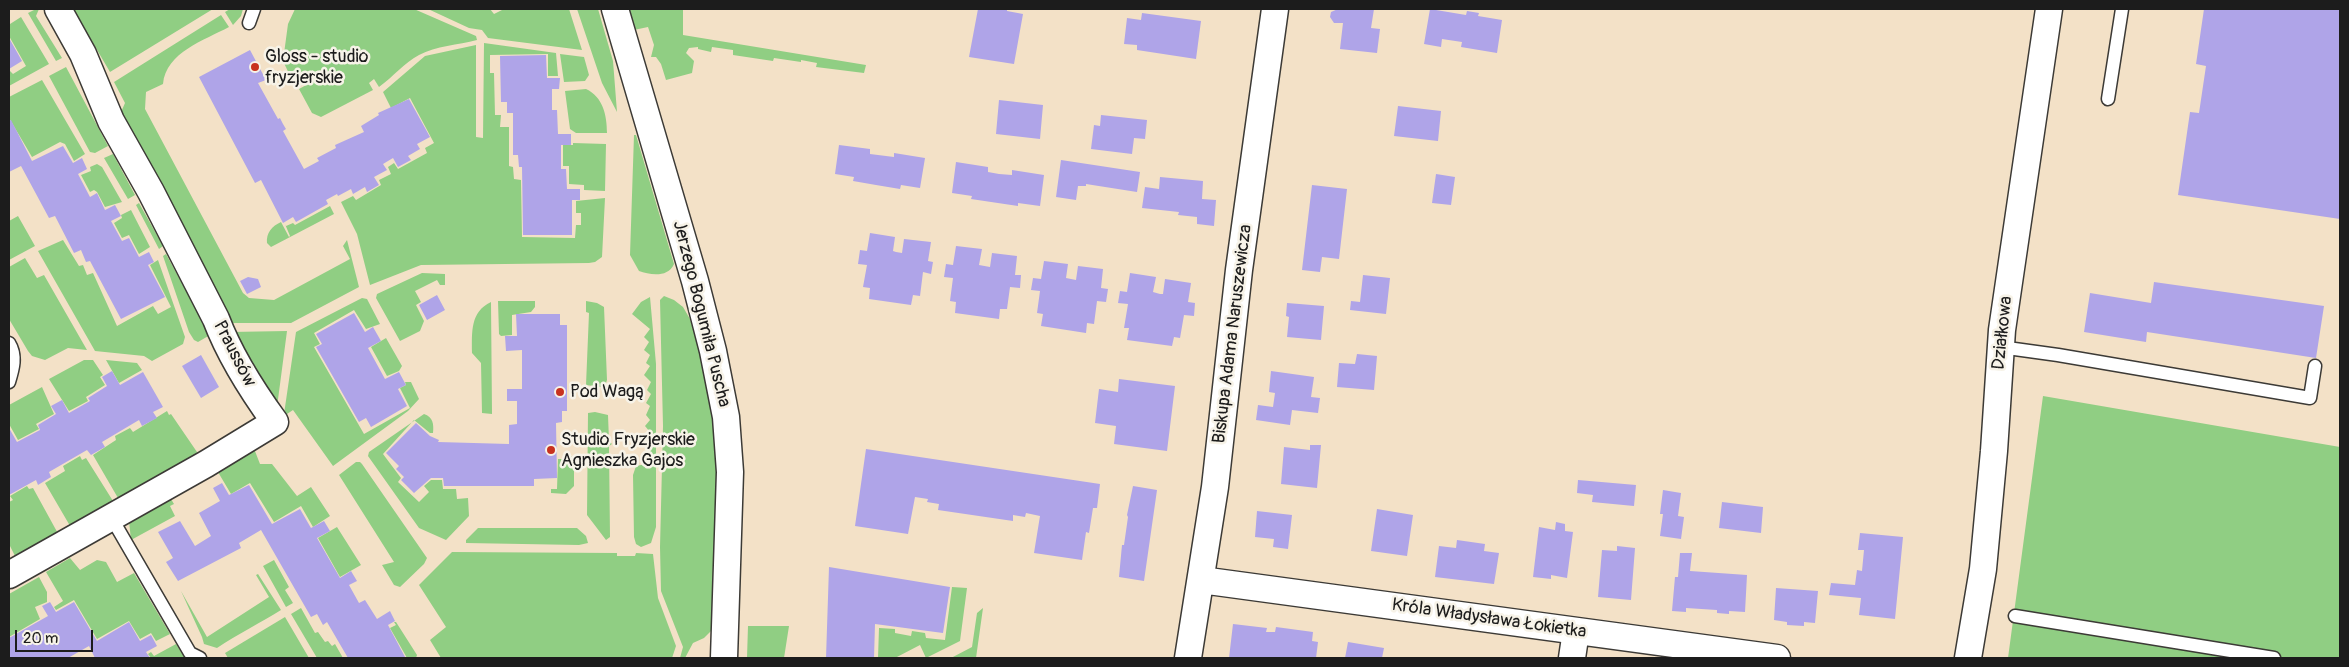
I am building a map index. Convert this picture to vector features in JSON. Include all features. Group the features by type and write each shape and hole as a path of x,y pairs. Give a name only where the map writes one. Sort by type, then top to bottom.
{"street":[{"name":"Praussów","path":"9,575 206,464 275,422 249,387 220,332 216,319 151,192 111,121 82,54 58,9"},
{"name":"Jerzego Bogumiła Puscha","path":"615,9 695,281 713,351 726,416 730,472 724,658"},
{"name":"Biskupa Adama Naruszewicza","path":"1188,658 1215,487 1241,260 1275,9"},
{"name":"Działkowa","path":"1968,658 1974,632 1984,559 1994,451 2000,348 2049,9"},
{"name":"Króla Władysława Łokietka","path":"1201,580 1777,658"},
{"path":"1572,658 1576,631"}],"lane":[{"path":"249,23 254,9"},
{"path":"2108,99 2122,9"},
{"path":"9,343 14,355 13,371 9,382"},
{"path":"2000,348 2058,355 2310,398 2315,366"},
{"path":"111,517 190,653 200,658"},
{"path":"2015,616 2274,658"}],"green space":[{"path":"39,9 36,16 62,58 56,61 28,13"},
{"path":"73,9 213,9 110,72"},
{"path":"230,9 243,9 241,16 233,25 225,12"},
{"path":"295,9 414,9 476,36 477,40 440,48 419,55 379,87 374,79 369,83 373,90 321,117 312,113 299,89 310,83 307,78 294,84 283,61 288,24"},
{"path":"428,9 490,9 494,14 504,9 569,9 582,50 488,38 482,30 469,28"},
{"path":"577,9 598,9 613,61 617,112 602,83"},
{"path":"623,9 683,9 683,35 866,65 864,73 816,67 817,63 801,60 801,62 774,58 773,61 733,55 733,50 712,47 711,52 698,49 698,47 689,48 686,53 694,61 692,73 666,80 661,64 656,57 651,57 654,45 648,27 629,31"},
{"path":"221,15 229,27 198,42 179,55 171,63 163,84 146,92 145,109 243,293 249,298 274,300 350,259 343,246 347,240 359,287 291,323 224,323 118,119 125,103 114,82"},
{"path":"21,17 49,64 9,86 9,70 13,74 26,66 9,36 10,24"},
{"path":"484,43 556,53 558,76 548,76 548,54 490,55 490,73 494,73 495,115 501,115 500,127 509,127 509,166 513,167 514,179 521,180 522,237 575,238 576,225 581,225 581,213 576,213 576,201 605,198 602,257 595,262 589,263 421,265 370,285 357,234 341,202 353,196 356,200 381,185 379,180 391,174 388,167 394,163 398,169 427,153 425,148 434,143 410,98 391,108 383,92 425,56 476,45 476,137 483,138"},
{"path":"560,54 584,57 589,75 585,81 564,82"},
{"path":"66,67 108,146 95,153 90,152 49,76"},
{"path":"42,80 85,154 74,161 65,144 60,142 32,157 9,118 9,97"},
{"path":"586,89 592,92 603,107 607,133 576,133 570,129 565,91"},
{"path":"634,135 636,135 674,264 668,272 648,274 639,271 630,255"},
{"path":"573,143 606,144 605,191 584,190 584,185 569,184 569,166 563,166 563,145 573,145"},
{"path":"113,154 135,195 128,199 104,158"},
{"path":"97,164 102,167 122,202 105,207 97,192 94,190 90,192 81,175 91,171 90,167"},
{"path":"139,203 163,246 159,249 136,205"},
{"path":"330,206 334,214 271,247 267,243 272,228 281,222 289,237 285,224 286,226 293,223 295,225"},
{"path":"131,210 150,247 139,254 129,235 122,238 114,223 122,218 121,215"},
{"path":"18,216 35,246 9,260 9,221"},
{"path":"63,240 79,266 83,265 87,275 93,273 117,326 153,306 158,314 171,307 150,265 158,260 185,337 183,344 152,361 144,356 95,351 38,251"},
{"path":"166,254 210,335 198,342 194,340 189,332 163,256"},
{"path":"25,258 37,278 44,275 87,350 68,348 45,360 32,356 28,351 9,319 9,267"},
{"path":"422,273 445,274 445,285 440,285 437,280 415,291 421,302 416,305 424,321 420,331 400,341 376,298 377,294"},
{"path":"664,296 674,300 683,307 690,319 705,370 713,420 717,480 712,630 704,638 693,643 685,658 680,658 683,647 661,591 660,547 663,426 660,300"},
{"path":"650,297 656,364 656,527 651,543 641,547 636,544 634,537 633,475 636,466 646,464 651,458 645,452 650,444 645,439 650,432 645,426 650,420 646,415 650,406 646,403 651,394 647,390 651,382 644,375 650,366 646,363 650,355 644,350 649,342 644,337 650,329 632,314 641,302"},
{"path":"362,298 367,299 380,324 366,329 354,310 314,333 320,344 314,347 364,434 410,408 400,388 406,385 405,382 411,382 419,399 408,411 333,466 293,410 284,416 296,332"},
{"path":"498,301 535,301 535,307 531,312 512,315 512,335 501,336 499,334"},
{"path":"586,301 597,303 604,307 607,380 601,387 586,385 589,313 586,312"},
{"path":"491,302 492,414 482,413 481,363 472,353 472,330 476,317 484,306"},
{"path":"287,331 277,407 230,332"},
{"path":"386,338 402,366 399,371 387,376 371,347"},
{"path":"84,360 93,360 103,375 100,377 105,385 86,397 88,401 69,411 49,379"},
{"path":"106,360 137,363 142,370 119,383"},
{"path":"42,387 54,414 36,424 39,429 18,440 9,424 9,405"},
{"path":"2043,396 2340,447 2340,658 2008,658"},
{"path":"167,411 197,452 196,455 125,502 118,498 93,455 116,440 115,436 130,428 133,432"},
{"path":"595,412 608,415 609,441 612,444 609,446 610,537 606,540 587,515 588,413"},
{"path":"424,414 427,415 432,421 433,433 430,433 415,420"},
{"path":"412,422 383,454 401,478 398,482 419,502 429,492 424,486 431,480 442,480 443,489 456,489 457,499 468,498 469,516 446,540 419,528 368,456 369,452"},
{"path":"253,446 260,464 272,464 297,496 311,487 330,516 313,527 301,506 274,522 250,483 231,494 215,467"},
{"path":"565,455 570,455 574,459 574,486 566,494 551,493 551,489 557,489 558,459 565,459"},
{"path":"80,456 82,460 86,458 113,501 73,531 45,483 65,471 63,466"},
{"path":"356,462 362,464 427,558 424,564 400,587 394,585 382,565 394,562 339,475"},
{"path":"27,486 29,489 33,488 61,539 19,564 9,544 9,502 13,500 10,496"},
{"path":"168,494 174,504 170,506 175,516 131,540 129,521"},
{"path":"337,527 361,565 340,577 318,538"},
{"path":"478,528 577,528 586,536 588,543 579,545 466,543 466,540"},
{"path":"452,552 617,553 617,556 635,556 636,553 653,554 658,598 676,646 672,658 441,658 430,640 446,627 419,585"},
{"path":"70,558 80,570 97,560 106,562 117,582 134,573 170,634 156,641 151,633 140,639 129,621 97,639 74,600 56,610 54,607 63,601 46,572"},
{"path":"274,560 289,587 285,590 293,603 286,607 263,566"},
{"path":"258,574 281,610 217,648 204,644 181,591 207,637 269,597 256,575"},
{"path":"39,577 47,592 47,602 35,607 40,619 9,637 9,594"},
{"path":"952,587 967,588 960,641 926,658 920,645 895,658 878,658 879,628 895,629 895,633 911,636 912,631 925,633 926,638 945,640"},
{"path":"301,608 315,633 318,632 325,642 328,641 332,646 335,644 343,658 317,658 291,614"},
{"path":"983,608 976,658 951,658 972,647 977,613"},
{"path":"285,617 309,658 228,658 225,653"},
{"path":"394,622 396,622 417,655 416,658 407,658 390,628 396,625"},
{"path":"748,626 789,626 784,658 747,658"},
{"path":"176,644 185,658 151,658 148,654 151,652 154,656"}],"building":[{"path":"978,9 1007,9 1007,11 1023,14 1014,64 969,57"},
{"path":"1338,9 1374,9 1371,28 1380,29 1377,53 1340,49 1343,23 1334,23 1330,17 1331,12"},
{"path":"1430,9 1466,15 1467,11 1479,13 1478,16 1502,20 1497,53 1461,47 1462,42 1442,39 1441,47 1424,44"},
{"path":"2204,9 2340,9 2340,219 2178,195 2190,112 2199,113 2206,66 2196,64"},
{"path":"1142,13 1201,21 1196,59 1137,50 1137,45 1124,44 1127,18 1141,20"},
{"path":"9,38 22,61 9,69"},
{"path":"250,50 266,80 258,83 278,119 280,118 286,129 283,131 304,169 319,161 317,158 336,148 335,145 364,132 361,126 379,115 378,113 409,99 430,137 417,144 420,149 408,156 411,160 398,167 393,158 383,164 387,170 374,177 379,185 367,192 365,187 353,194 351,189 338,196 337,194 326,200 328,204 296,222 293,217 283,223 261,180 255,183 199,77"},
{"path":"546,55 547,78 560,78 559,89 552,89 552,110 557,110 558,134 571,134 571,145 561,145 561,169 566,169 567,189 580,189 580,200 572,200 572,235 523,235 522,167 519,167 518,155 513,155 513,113 507,113 507,102 501,102 500,56"},
{"path":"999,100 1043,105 1040,139 996,134"},
{"path":"1398,106 1441,111 1438,141 1394,136"},
{"path":"1101,115 1147,120 1145,139 1134,138 1132,154 1091,149 1094,125 1100,126"},
{"path":"11,120 32,161 63,146 73,163 82,158 87,169 78,174 90,197 97,193 105,210 115,205 121,216 111,221 122,241 129,238 139,257 149,252 154,262 148,265 165,297 121,319 90,261 86,262 81,250 74,253 55,216 49,218 21,166 9,172 9,121"},
{"path":"839,145 870,149 870,154 894,157 894,153 925,158 920,188 901,185 900,189 853,181 854,177 835,174"},
{"path":"1061,160 1140,172 1137,192 1086,184 1086,186 1078,186 1076,200 1056,197"},
{"path":"956,162 988,167 988,172 999,174 1012,175 1012,170 1044,175 1040,206 1018,203 1018,206 971,199 972,196 952,193"},
{"path":"1436,174 1455,177 1451,205 1432,203"},
{"path":"1160,177 1203,181 1202,199 1216,200 1214,226 1197,224 1197,217 1178,215 1179,212 1142,208 1145,187 1159,189"},
{"path":"1312,185 1347,189 1339,259 1322,257 1320,272 1302,270"},
{"path":"870,233 895,237 893,251 902,253 904,239 931,242 928,261 933,262 931,274 923,272 920,296 913,295 911,305 869,299 870,288 863,287 867,265 858,264 860,250 867,251"},
{"path":"956,246 982,249 979,265 990,267 992,253 1017,256 1015,275 1021,275 1020,288 1010,287 1007,309 1000,309 999,319 955,313 956,302 950,301 953,278 944,277 946,264 953,265"},
{"path":"1044,261 1068,264 1066,278 1076,280 1078,266 1103,269 1101,288 1108,289 1106,302 1097,301 1094,324 1087,323 1086,333 1041,326 1043,314 1037,313 1040,291 1031,290 1033,278 1041,279"},
{"path":"1130,273 1156,277 1153,292 1160,294 1163,294 1165,279 1191,283 1188,302 1195,303 1194,316 1184,315 1180,338 1174,337 1172,346 1127,340 1129,328 1124,328 1128,304 1118,303 1120,291 1127,292"},
{"path":"1363,275 1390,278 1386,314 1350,310 1351,301 1360,302"},
{"path":"248,277 258,279 261,287 247,294 240,281"},
{"path":"2154,282 2324,306 2316,358 2147,332 2146,342 2084,332 2090,293 2151,303"},
{"path":"437,295 445,310 427,320 419,305"},
{"path":"1287,303 1324,306 1321,340 1287,337 1289,317 1286,316"},
{"path":"354,313 365,332 373,327 381,341 368,348 385,379 399,372 406,385 398,389 407,406 371,427 366,418 359,422 316,347 322,344 316,334"},
{"path":"516,314 560,314 560,325 567,325 567,411 562,411 562,422 556,423 557,478 534,479 534,486 444,486 443,478 431,478 414,493 401,480 404,477 396,469 399,466 386,453 416,423 430,436 439,440 438,442 509,444 509,425 517,424 517,401 507,401 507,389 522,389 522,350 506,351 505,336 517,336"},
{"path":"1357,354 1377,356 1374,390 1337,387 1339,363 1355,364"},
{"path":"201,355 219,387 201,398 182,366"},
{"path":"112,371 120,385 143,372 163,407 153,412 157,418 142,426 139,420 102,442 105,447 91,455 87,450 49,472 51,477 38,485 36,480 9,495 9,428 17,442 40,430 38,425 56,414 51,406 62,400 69,413 90,401 88,398 107,386 102,377"},
{"path":"1271,371 1314,377 1311,397 1320,398 1318,413 1292,410 1290,425 1256,420 1258,405 1273,407 1275,393 1269,392"},
{"path":"1119,379 1175,386 1167,451 1114,444 1116,426 1095,423 1099,389 1118,392"},
{"path":"1310,445 1321,445 1317,488 1281,484 1284,447 1310,450"},
{"path":"866,449 1100,484 1097,508 1093,508 1089,533 1086,532 1082,560 1034,553 1040,516 1026,513 1025,517 1013,515 1013,521 938,510 939,504 927,502 928,499 915,497 908,534 855,526"},
{"path":"1578,480 1636,485 1634,506 1592,502 1593,495 1577,493"},
{"path":"222,483 229,495 249,485 272,524 300,509 311,528 324,521 330,531 317,538 340,578 351,571 357,581 349,585 359,603 365,600 377,619 390,611 395,621 388,625 405,657 348,658 327,622 323,625 317,614 311,617 261,530 239,543 241,548 178,581 166,562 173,558 158,532 180,521 195,546 211,536 199,513 220,501 213,488"},
{"path":"1133,486 1157,490 1144,581 1119,577 1122,545 1124,545 1127,515"},
{"path":"1663,490 1681,493 1678,516 1684,517 1681,539 1660,536 1663,514 1660,514"},
{"path":"1722,502 1763,507 1761,533 1719,528"},
{"path":"1377,509 1413,515 1407,556 1371,551"},
{"path":"1257,511 1292,515 1288,549 1273,547 1274,539 1255,537"},
{"path":"1556,522 1565,524 1565,531 1573,532 1567,578 1551,575 1551,579 1533,577 1539,527 1555,530"},
{"path":"1860,533 1903,537 1895,619 1859,615 1861,598 1829,595 1831,583 1855,585 1857,570 1862,571 1864,550 1858,550"},
{"path":"1457,540 1485,544 1484,551 1499,553 1494,584 1435,577 1439,546 1456,548"},
{"path":"1617,546 1635,548 1631,600 1598,597 1602,550 1617,551"},
{"path":"1680,553 1692,553 1690,571 1747,575 1745,612 1729,611 1729,614 1717,613 1717,610 1686,608 1686,612 1672,611 1675,577 1678,577"},
{"path":"829,567 950,587 943,633 875,624 874,658 826,658"},
{"path":"1776,588 1818,591 1815,623 1804,622 1804,626 1787,625 1787,622 1774,620"},
{"path":"50,602 56,612 74,602 97,641 129,622 140,641 151,635 157,646 146,652 150,658 95,658 89,646 68,658 9,658 9,638 48,616 42,606"},
{"path":"1233,624 1267,628 1266,632 1275,632 1276,627 1313,632 1312,641 1318,642 1316,658 1229,658"},
{"path":"1348,642 1384,648 1382,658 1345,658"}],"place":[{"name":"Gloss - studio fryzjerskie","path":"255,67"},
{"name":"Pod Wagą","path":"560,392"},
{"name":"Studio Fryzjerskie Agnieszka Gajos","path":"551,450"}]}
